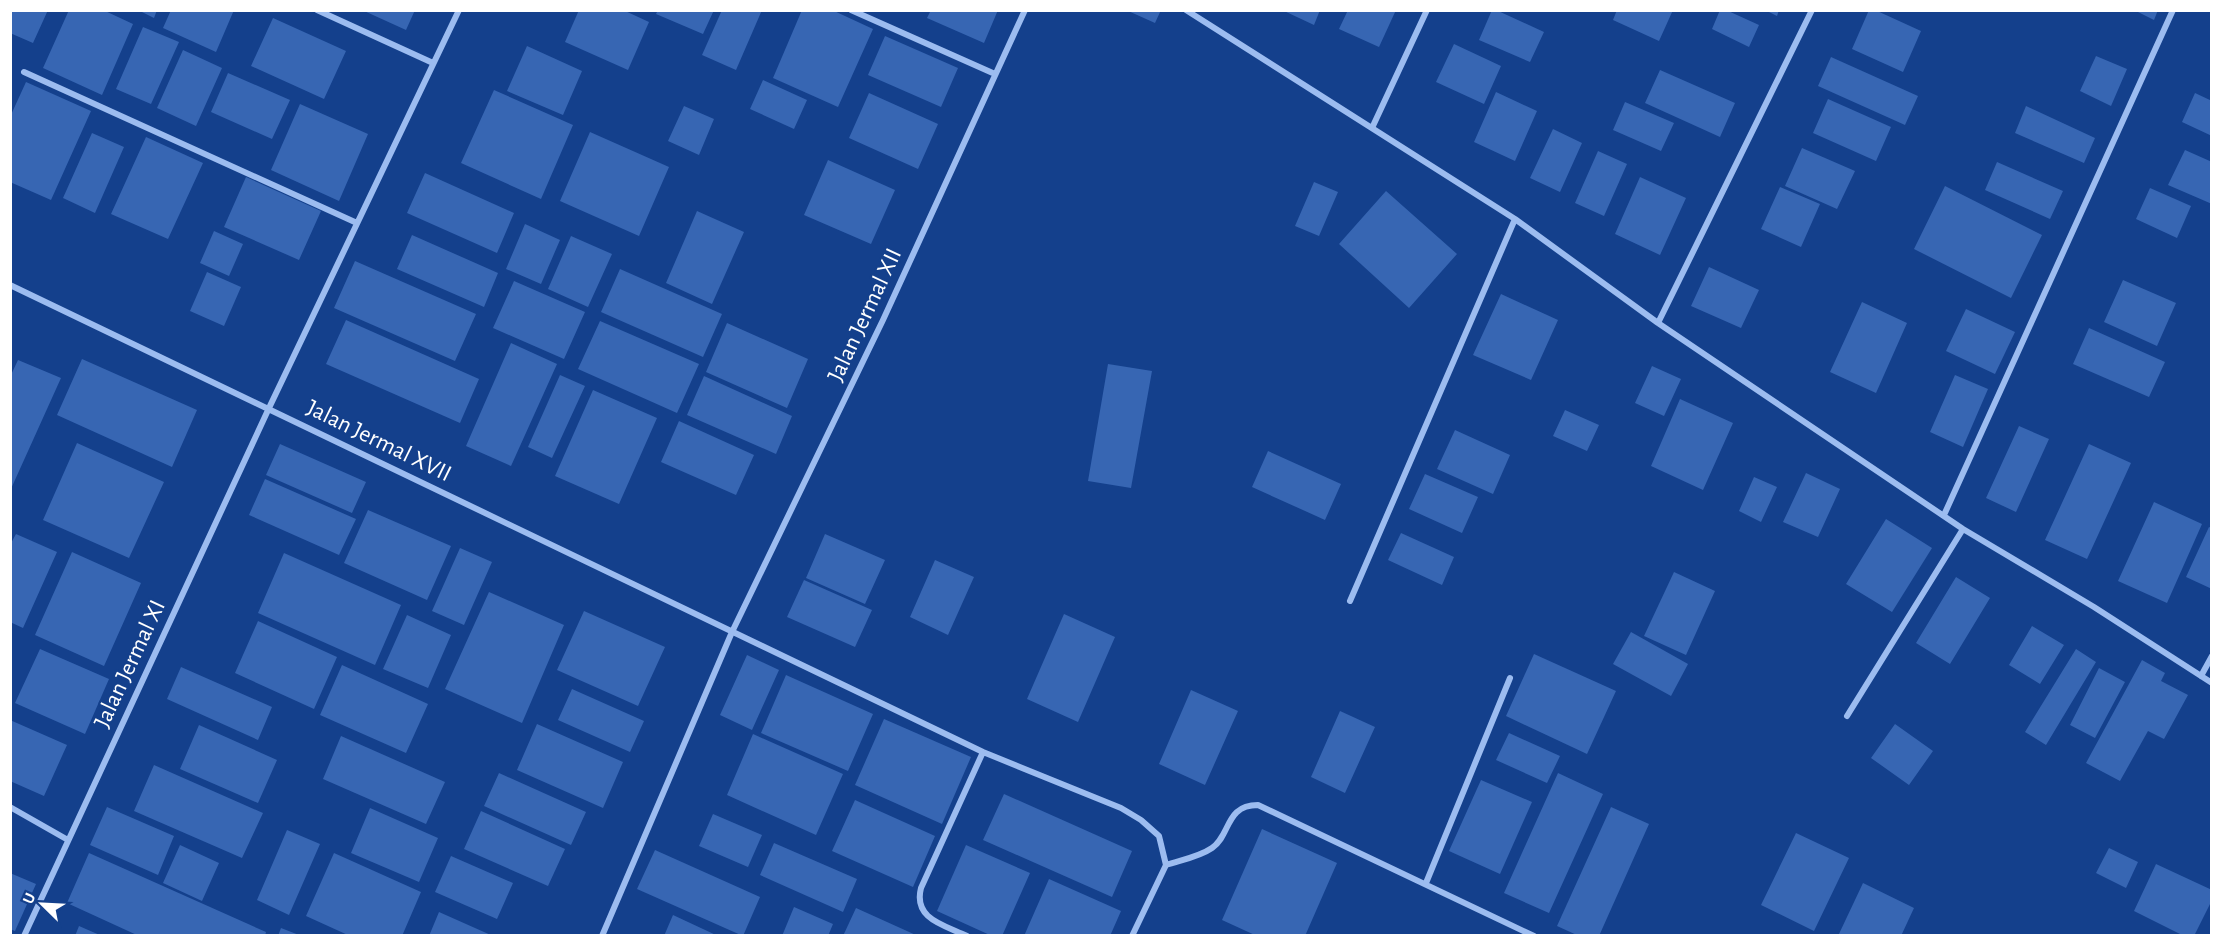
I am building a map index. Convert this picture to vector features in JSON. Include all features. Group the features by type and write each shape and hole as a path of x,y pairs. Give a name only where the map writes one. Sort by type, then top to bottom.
{"street":[{"path":"317,10 433,63"},
{"name":"Jalan Jermal XI","path":"24,936 269,408 459,10"},
{"path":"851,10 995,74"},
{"name":"Jalan Jermal XII","path":"602,936 732,632 883,320 1025,10"},
{"path":"1186,10 1515,219 1658,323 1963,529 2094,607 2211,683"},
{"path":"1371,128 1427,10"},
{"path":"1658,323 1812,10"},
{"path":"1944,515 2173,10"},
{"path":"24,72 357,223"},
{"path":"1350,601 1515,219"},
{"name":"Jalan Jermal XVII","path":"10,285 983,752 1121,808 1141,820 1159,836 1167,865"},
{"path":"1847,716 1963,529"},
{"path":"2201,676 2211,656"},
{"path":"1426,884 1510,678"},
{"path":"967,936 928,916 920,906 919,898 921,888 983,752"},
{"path":"1132,936 1167,865 1210,850 1216,845 1234,814 1249,805 1258,806 1534,936"},
{"path":"10,807 68,840"}],"building":[{"path":"10,10 48,10 33,43 10,33"},
{"path":"69,10 103,10 133,24 102,95 43,68"},
{"path":"138,10 157,10 154,18"},
{"path":"171,10 234,10 216,52 163,28"},
{"path":"362,10 415,10 406,30"},
{"path":"579,10 623,10 649,22 628,70 565,42"},
{"path":"658,10 714,10 703,34 656,14"},
{"path":"722,10 762,10 736,70 702,55"},
{"path":"802,10 832,10 873,29 838,107 773,78"},
{"path":"931,10 998,10 984,43 927,18"},
{"path":"1126,10 1161,10 1155,23"},
{"path":"1282,10 1320,10 1314,25"},
{"path":"1348,10 1396,10 1379,47 1339,29"},
{"path":"1492,10 1544,32 1530,62 1479,40"},
{"path":"1617,10 1673,10 1659,41 1613,20"},
{"path":"1720,10 1726,10 1759,25 1749,47 1712,29"},
{"path":"1765,10 1779,10 1777,16"},
{"path":"1869,10 1875,10 1921,31 1903,72 1852,49"},
{"path":"2134,10 2158,10 2154,20"},
{"path":"273,18 346,51 324,99 251,66"},
{"path":"143,27 179,42 151,104 116,89"},
{"path":"885,36 958,68 941,107 868,75"},
{"path":"1454,44 1501,66 1484,104 1436,82"},
{"path":"527,46 582,71 563,115 507,91"},
{"path":"183,50 222,68 196,126 157,108"},
{"path":"2096,56 2127,69 2111,106 2080,91"},
{"path":"1831,57 1918,96 1905,125 1818,86"},
{"path":"1660,70 1735,103 1720,137 1645,103"},
{"path":"228,73 290,100 272,139 211,112"},
{"path":"763,80 807,100 794,129 750,109"},
{"path":"26,82 91,111 51,200 10,182 10,117"},
{"path":"494,90 573,125 541,199 461,163"},
{"path":"1496,92 1537,111 1515,161 1474,142"},
{"path":"869,93 938,124 918,169 849,138"},
{"path":"2195,93 2212,101 2212,136 2182,122"},
{"path":"1828,99 1891,127 1876,161 1813,133"},
{"path":"1625,102 1674,123 1661,151 1613,130"},
{"path":"300,104 368,134 339,201 271,170"},
{"path":"684,106 714,119 699,155 668,141"},
{"path":"2026,106 2095,138 2084,163 2015,133"},
{"path":"1553,129 1582,143 1560,192 1530,178"},
{"path":"590,132 669,167 639,236 560,201"},
{"path":"92,133 124,147 95,213 63,198"},
{"path":"146,137 203,163 168,239 111,214"},
{"path":"1802,148 1855,171 1837,209 1785,186"},
{"path":"2185,150 2212,162 2212,204 2168,185"},
{"path":"1598,151 1627,164 1604,216 1575,203"},
{"path":"828,160 895,190 871,244 804,215"},
{"path":"1997,162 2063,191 2050,219 1985,190"},
{"path":"425,173 514,213 497,253 407,213"},
{"path":"246,177 321,211 299,260 224,227"},
{"path":"1640,177 1686,198 1660,255 1615,234"},
{"path":"1314,182 1338,192 1319,236 1295,226"},
{"path":"1945,186 2042,235 2011,298 1914,249"},
{"path":"1780,187 1820,204 1801,247 1761,229"},
{"path":"2150,188 2191,206 2177,238 2136,219"},
{"path":"1386,191 1457,254 1409,308 1339,244"},
{"path":"697,211 744,232 712,304 666,283"},
{"path":"525,224 560,240 541,284 506,269"},
{"path":"214,231 243,244 229,276 200,263"},
{"path":"412,235 498,273 484,307 397,269"},
{"path":"571,236 612,254 588,307 548,289"},
{"path":"355,261 476,314 455,361 334,308"},
{"path":"1709,267 1759,290 1741,328 1691,306"},
{"path":"620,269 722,314 703,357 601,312"},
{"path":"207,272 241,287 224,326 190,311"},
{"path":"2123,280 2176,303 2157,346 2104,322"},
{"path":"514,281 585,312 564,359 493,328"},
{"path":"1501,294 1558,320 1531,380 1473,355"},
{"path":"1862,302 1907,323 1876,393 1830,372"},
{"path":"1966,309 2015,332 1995,374 1946,351"},
{"path":"346,320 479,379 460,423 326,364"},
{"path":"600,321 699,364 677,413 578,369"},
{"path":"727,323 808,359 787,408 706,372"},
{"path":"2089,328 2165,362 2149,397 2073,364"},
{"path":"511,343 557,364 511,466 466,446"},
{"path":"82,359 197,410 172,467 57,415"},
{"path":"18,360 61,378 10,491 10,377"},
{"path":"1108,364 1152,371 1131,488 1088,481"},
{"path":"1652,366 1681,379 1664,416 1635,403"},
{"path":"560,375 585,386 552,458 528,447"},
{"path":"1955,375 1988,389 1963,447 1930,432"},
{"path":"704,376 792,416 776,454 687,415"},
{"path":"593,390 657,418 619,504 555,476"},
{"path":"1680,399 1733,423 1703,490 1651,466"},
{"path":"1565,410 1599,425 1587,451 1553,436"},
{"path":"679,421 754,455 736,495 661,462"},
{"path":"2019,426 2049,439 2016,512 1986,498"},
{"path":"1455,430 1510,455 1493,494 1437,469"},
{"path":"77,443 164,482 129,558 43,520"},
{"path":"280,444 366,482 352,513 266,475"},
{"path":"2089,444 2131,463 2087,559 2045,540"},
{"path":"1268,451 1341,484 1325,520 1252,487"},
{"path":"1806,473 1840,489 1818,537 1783,522"},
{"path":"1425,474 1478,497 1462,533 1409,509"},
{"path":"1754,477 1777,487 1761,522 1739,511"},
{"path":"265,479 356,519 339,555 249,515"},
{"path":"2154,502 2202,524 2167,603 2118,581"},
{"path":"368,510 451,546 427,600 344,563"},
{"path":"1886,519 1932,548 1892,612 1846,584"},
{"path":"2209,527 2212,528 2212,589 2186,577"},
{"path":"1401,533 1454,557 1442,585 1388,560"},
{"path":"16,534 57,552 23,628 10,622 10,545"},
{"path":"825,534 885,560 865,604 806,578"},
{"path":"460,548 492,562 464,625 432,611"},
{"path":"72,552 141,583 104,666 35,635"},
{"path":"284,553 401,605 375,665 258,613"},
{"path":"935,560 974,577 948,635 910,617"},
{"path":"1674,572 1715,591 1686,655 1644,636"},
{"path":"1956,577 1990,598 1950,664 1916,643"},
{"path":"804,580 872,610 855,647 787,617"},
{"path":"489,592 564,625 522,723 445,689"},
{"path":"584,611 665,647 638,706 557,670"},
{"path":"1064,614 1115,637 1078,722 1027,699"},
{"path":"407,615 451,635 428,688 383,669"},
{"path":"258,621 337,657 314,709 235,673"},
{"path":"2032,626 2064,645 2040,684 2009,665"},
{"path":"1631,632 1688,664 1671,696 1613,664"},
{"path":"40,649 109,679 85,734 15,703"},
{"path":"2076,649 2096,662 2046,745 2025,732"},
{"path":"1534,654 1616,691 1587,754 1506,716"},
{"path":"747,655 779,670 752,730 720,715"},
{"path":"2142,660 2165,673 2161,681 2188,695 2164,739 2148,731 2120,781 2086,763"},
{"path":"342,665 428,704 406,753 320,715"},
{"path":"181,667 272,707 258,740 167,699"},
{"path":"2099,668 2125,682 2095,738 2070,725"},
{"path":"786,675 873,714 848,771 761,733"},
{"path":"572,689 644,721 630,752 558,720"},
{"path":"1191,690 1238,711 1205,785 1159,764"},
{"path":"1340,711 1375,727 1345,793 1311,777"},
{"path":"884,719 971,757 942,824 855,785"},
{"path":"10,720 67,745 44,796 10,781"},
{"path":"537,724 623,762 603,808 517,770"},
{"path":"1895,724 1933,751 1909,785 1871,758"},
{"path":"199,725 277,760 258,803 180,769"},
{"path":"1509,733 1560,756 1547,783 1496,760"},
{"path":"753,734 843,774 816,835 727,795"},
{"path":"341,736 445,782 426,824 323,779"},
{"path":"154,765 263,813 242,858 134,811"},
{"path":"499,773 586,812 571,845 484,806"},
{"path":"1558,773 1603,794 1549,913 1504,893"},
{"path":"1481,780 1532,802 1500,874 1449,851"},
{"path":"1004,794 1132,851 1112,897 983,840"},
{"path":"855,800 935,836 913,887 832,851"},
{"path":"107,807 174,836 158,875 90,845"},
{"path":"1611,807 1649,824 1599,936 1579,936 1557,926"},
{"path":"370,808 438,838 419,882 351,853"},
{"path":"481,811 565,849 548,886 464,849"},
{"path":"713,814 762,835 748,867 699,846"},
{"path":"1262,829 1337,863 1305,936 1257,936 1222,920"},
{"path":"287,830 320,844 289,915 257,900"},
{"path":"1796,833 1849,858 1814,931 1761,905"},
{"path":"774,843 857,879 843,912 760,875"},
{"path":"180,845 219,863 202,901 163,883"},
{"path":"966,845 1030,873 1002,936 992,936 937,911"},
{"path":"2109,848 2138,862 2126,888 2096,873"},
{"path":"655,850 760,897 743,936 637,889"},
{"path":"89,853 266,932 265,936 139,936 67,903"},
{"path":"334,853 421,892 402,936 350,936 306,916"},
{"path":"451,856 513,883 497,919 435,892"},
{"path":"2156,864 2212,890 2212,900 2194,936 2184,936 2134,911"},
{"path":"10,873 36,884 15,931 10,929"},
{"path":"1049,879 1121,911 1110,936 1024,936"},
{"path":"1863,883 1914,908 1901,936 1838,936"},
{"path":"794,907 833,924 828,936 782,936"},
{"path":"856,908 918,936 843,936"},
{"path":"439,912 493,936 429,936"},
{"path":"673,915 718,936 664,936"},
{"path":"79,926 102,936 75,936"},
{"path":"281,928 299,935 299,936 278,936"}]}
